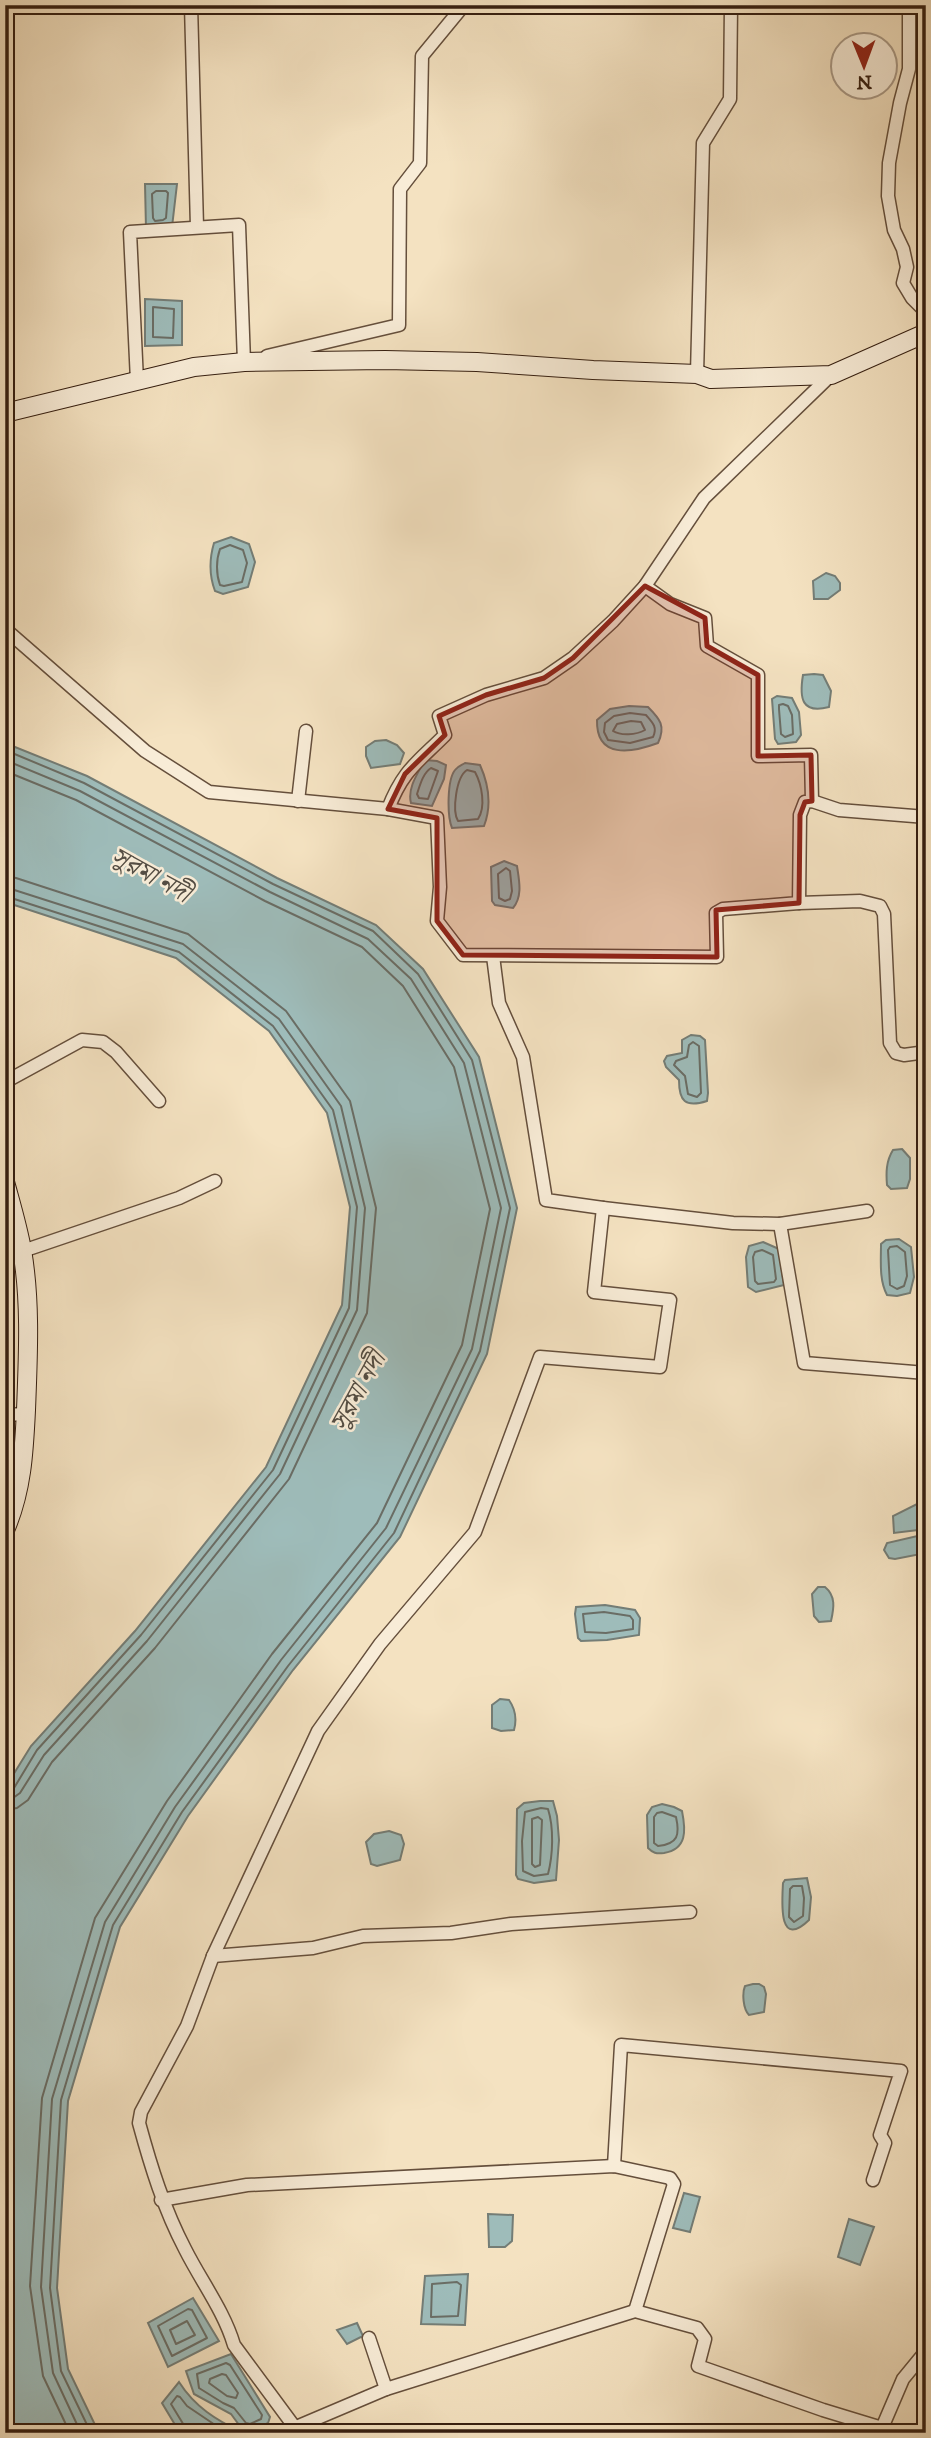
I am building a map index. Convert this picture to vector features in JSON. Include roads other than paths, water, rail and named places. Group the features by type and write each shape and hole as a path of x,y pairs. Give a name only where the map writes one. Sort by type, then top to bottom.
{"street":[{"path":"191,5 197,227"},
{"path":"244,362 399,325 400,189 420,163 422,56 464,5"},
{"path":"697,374 703,143 730,99 731,5"},
{"path":"909,5 909,69 889,163 888,196 894,229 903,248 907,267 904,283 912,298 926,312"},
{"path":"137,381 130,232 240,225 244,362"},
{"path":"388,809 405,774 418,758 445,735 439,716 486,695 544,678 573,658 613,621 645,586 705,498 831,375 926,333"},
{"path":"5,413 194,367 244,362 477,362 697,374 711,379 831,375"},
{"path":"645,586 670,604 705,618 707,646 758,675 758,756 811,755 812,801"},
{"path":"5,629 145,751 209,792 388,809 437,818 440,887 437,921 463,955 717,957 716,913 723,909 860,901 880,906 884,914 890,1043 896,1053 904,1055 926,1052"},
{"path":"298,801 306,731"},
{"path":"799,903 800,815 805,802 812,801 839,810 926,817"},
{"path":"493,956 499,1003 523,1057 546,1200 733,1223 780,1224 867,1211"},
{"path":"5,1083 82,1040 103,1042 116,1052 159,1101"},
{"path":"13,1253 179,1198 215,1181"},
{"path":"5,1182 13,1253 28,1310 23,1471 5,1530"},
{"path":"603,1208 594,1292 670,1300 660,1367 540,1357 475,1532 380,1644 318,1731 213,1956 187,2026 141,2112 139,2123 161,2200 185,2250 229,2328 234,2345 296,2430 386,2389 635,2311 697,2328 705,2339 698,2366 882,2430 903,2379 926,2351"},
{"path":"780,1224 804,1363 926,1373"},
{"path":"5,1415 25,1414"},
{"path":"213,1956 313,1948 363,1936 451,1933 511,1924 690,1912"},
{"path":"614,2166 621,2045 901,2071 880,2135 885,2143 873,2180"},
{"path":"161,2200 247,2185 614,2166 670,2178 674,2184 655,2254 635,2311"},
{"path":"369,2338 386,2389"}],"water":[{"path":"145,184 177,184 172,227 146,229"},
{"path":"145,299 182,301 182,345 145,346"},
{"path":"231,537 249,544 255,562 248,587 223,594 215,591 213,585 211,555 214,543"},
{"path":"826,573 835,576 840,583 840,590 828,599 814,599 813,581"},
{"path":"803,675 823,675 831,691 829,707 813,708 804,703"},
{"path":"777,696 792,698 799,712 801,735 796,742 778,744 775,739 772,699"},
{"path":"648,707 656,715 662,727 658,743 637,749 617,750 602,741 597,720 610,709"},
{"path":"386,740 397,745 404,753 400,764 371,768 366,747 375,741"},
{"name":"সুরমা নদী","path":"5,743 87,776 277,878 376,925 423,969 479,1057 517,1208 487,1354 400,1537 293,1670 188,1816 120,1927 68,2101 57,2288 68,2369 99,2433 5,2433 5,1788 31,1746 135,1631 266,1467 342,1305 350,1207 327,1113 269,1031 176,958 5,902"},
{"path":"425,760 446,765 444,779 432,806 411,803 410,797 416,775"},
{"path":"465,763 480,765 487,788 488,810 484,826 452,828 450,782 455,770"},
{"path":"504,861 517,866 519,893 513,908 495,905 492,901 491,867"},
{"path":"691,1035 705,1040 708,1093 707,1101 693,1104 682,1098 679,1080 666,1067 664,1061 667,1056 682,1053 682,1040"},
{"path":"902,1149 910,1158 910,1179 907,1188 891,1189 887,1185 888,1163 893,1150"},
{"path":"899,1239 911,1247 914,1277 910,1293 887,1295 882,1277 881,1244 886,1240"},
{"path":"763,1242 779,1249 784,1285 756,1292 748,1287 746,1257 749,1246"},
{"path":"926,1502 926,1529 894,1533 893,1516"},
{"path":"926,1534 926,1553 895,1559 889,1558 884,1550 887,1543"},
{"path":"818,1587 825,1587 833,1598 831,1621 819,1622 814,1616 812,1594"},
{"path":"605,1605 635,1610 640,1618 639,1635 581,1641 578,1638 576,1607"},
{"path":"500,1699 509,1700 513,1707 516,1718 514,1730 501,1731 492,1728 492,1705"},
{"path":"553,1801 559,1840 556,1880 534,1883 518,1879 516,1875 517,1809 524,1803"},
{"path":"662,1804 682,1811 684,1832 677,1848 657,1853 648,1848 647,1815 652,1807"},
{"path":"389,1831 401,1835 404,1844 400,1860 377,1866 371,1864 366,1842 374,1834"},
{"path":"807,1878 811,1897 809,1920 792,1930 784,1920 783,1883 785,1880"},
{"path":"753,1984 764,1987 764,2012 749,2015 744,2005 744,1993 745,1986"},
{"path":"684,2193 700,2197 690,2232 673,2228"},
{"path":"488,2214 513,2215 512,2241 505,2247 489,2247"},
{"path":"849,2219 874,2227 860,2265 838,2257"},
{"path":"468,2274 465,2325 421,2324 425,2276"},
{"path":"193,2298 219,2341 168,2367 148,2323"},
{"path":"357,2323 363,2336 347,2344 337,2330"},
{"path":"231,2354 270,2417 268,2423 251,2432 242,2429 231,2414 194,2394 186,2371"},
{"path":"179,2382 207,2412 243,2433 180,2433 162,2403"}]}
